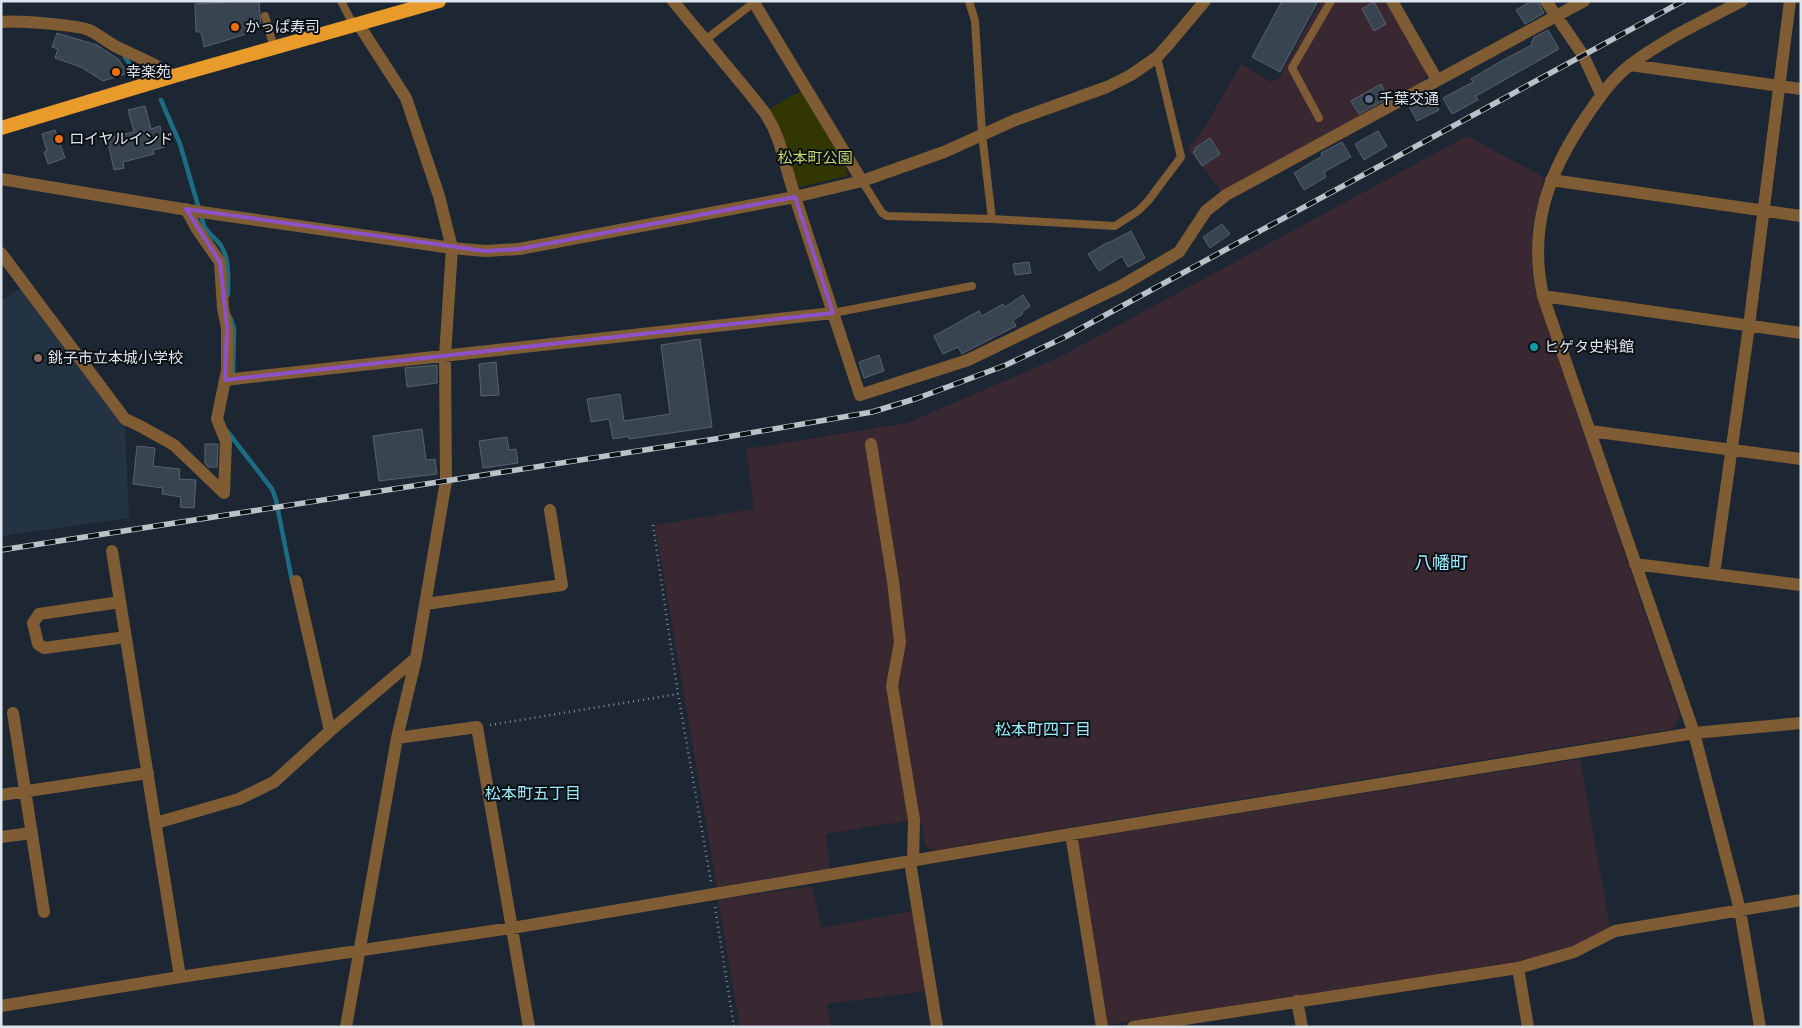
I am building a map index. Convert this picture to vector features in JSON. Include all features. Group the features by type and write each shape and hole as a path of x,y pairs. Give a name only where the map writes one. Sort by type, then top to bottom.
{"highway":[{"path":"1,128 174,76 439,1"}],"street":[{"path":"673,1 765,113 779,142 795,197 860,395 968,360 1121,286 1180,252 1206,212 1226,195 1584,1"},
{"path":"1,179 190,210 452,248 485,251 519,249 795,197 862,181 944,152 1015,120 1107,88 1131,75 1157,57 1204,1"},
{"path":"1392,1 1437,80"},
{"path":"1546,1 1583,56 1601,94"},
{"path":"1742,1 1666,41 1614,79 1601,94 1569,141 1551,180 1543,206 1537,245 1539,277 1543,296 1694,733 1740,910 1760,1027"},
{"path":"1714,574 1749,326 1790,1"},
{"path":"755,2 862,181"},
{"path":"1,22 71,26 87,29 98,34 113,45 157,64 174,76"},
{"path":"346,1027 397,738 416,658 446,481 445,356 452,248 439,196 406,98 356,25"},
{"path":"1630,66 1801,89"},
{"path":"1551,180 1801,216"},
{"path":"1,253 125,419 174,445 224,493 226,441 217,419 227,370 227,328 223,308 220,262 197,230 190,210"},
{"path":"1543,296 1801,333"},
{"path":"225,380 833,313"},
{"path":"1590,431 1801,459"},
{"path":"871,444 893,581 900,642 892,686 914,820 912,862 937,1027"},
{"path":"425,604 562,585 550,510"},
{"path":"112,551 180,977"},
{"path":"1635,564 1801,585"},
{"path":"296,581 330,731"},
{"path":"120,602 39,614 33,623 38,644 44,648 126,637"},
{"path":"156,823 239,799 274,782 330,731 416,658"},
{"path":"13,713 44,912"},
{"path":"1,1006 180,977 512,928 1072,834 1694,733 1801,723"},
{"path":"397,738 477,727 529,1027"},
{"path":"1,795 148,773"},
{"path":"1,837 32,833"},
{"path":"1072,834 1102,1027"},
{"path":"1133,1027 1518,968 1574,952 1615,931 1801,900"},
{"path":"1518,968 1528,1027"},
{"path":"1297,1001 1302,1027"}],"lane":[{"path":"341,1 356,25"},
{"path":"969,1 975,21 982,134 992,219"},
{"path":"1319,118 1292,68 1331,1"},
{"path":"705,40 755,2"},
{"path":"265,16 274,48"},
{"path":"862,181 882,213 887,216 992,219 1115,226 1148,202 1181,157 1157,57"},
{"path":"833,313 972,286"}],"path":[{"path":"652,525 678,694 734,1027"},
{"path":"477,727 678,694"}],"highlighted area":[{"path":"795,197 833,313 225,380 227,328 220,262 186,209 485,251 519,249"}],"shaded area":[{"name":"千葉交通","path":"1321,1 1385,1 1426,71 1425,79 1421,83 1222,192 1188,149 1205,127 1241,64 1271,82 1279,78"},
{"path":"1467,136 1544,177 1532,229 1532,271 1535,290 1680,716 1672,729 932,851 925,844 922,823 906,821 826,834 830,869 717,887 655,525 754,509 746,449 907,423 1058,358"},
{"name":"銚子市立本城小学校","path":"21,288 125,425 129,518 1,536 1,301"},
{"path":"1580,759 1610,928 1570,948 1541,959 1107,1025 1077,839"},
{"path":"812,886 821,928 913,911 925,991 827,1004 831,1027 740,1027 718,900"}],"green space":[{"name":"松本町公園","path":"801,91 844,159 847,176 799,187 783,140 768,110"}],"building":[{"path":"259,1 261,26 243,35 204,47 201,32 196,32 195,4"},
{"path":"1282,1 1318,1 1280,72 1252,57"},
{"path":"1531,1 1538,1 1544,13 1525,24 1516,10"},
{"path":"1374,2 1386,24 1374,31 1362,9"},
{"path":"1548,30 1559,49 1476,96 1478,100 1452,114 1443,98 1473,82 1471,79 1532,45 1533,38"},
{"path":"57,33 97,45 118,59 128,73 103,81 81,67 55,58 58,49 52,47"},
{"path":"1381,84 1388,98 1359,114 1351,101"},
{"path":"1431,95 1439,110 1417,121 1409,106"},
{"path":"145,106 151,129 160,126 165,147 153,150 154,154 123,162 124,168 114,170 107,138 134,132 128,110"},
{"path":"55,130 65,158 48,164 44,152 47,151 42,134"},
{"path":"1378,131 1387,146 1364,160 1355,144"},
{"path":"1210,138 1220,154 1202,166 1193,152 1196,150 1195,148"},
{"path":"1342,142 1351,157 1324,172 1326,177 1304,190 1294,173 1322,156 1321,153"},
{"path":"1222,224 1230,234 1210,248 1203,237"},
{"path":"1131,231 1145,258 1128,267 1122,256 1099,271 1088,254"},
{"path":"1029,262 1031,273 1015,275 1013,264"},
{"path":"1023,295 1030,306 1022,312 1023,314 1013,320 1016,326 962,354 958,347 943,354 934,336 979,311 982,316 1003,304 1005,307"},
{"path":"700,339 712,427 629,439 629,436 613,439 609,419 591,422 587,399 620,394 624,421 670,414 661,345"},
{"path":"879,355 884,371 864,378 859,362"},
{"path":"496,362 499,395 481,396 479,364"},
{"path":"437,365 437,383 407,387 405,368"},
{"path":"422,429 426,460 435,459 437,474 379,481 373,436"},
{"path":"507,437 509,450 516,449 518,463 483,468 479,441"},
{"path":"205,444 218,444 217,467 208,467 205,463"},
{"path":"137,446 155,448 153,466 180,469 179,479 196,480 194,508 180,507 181,497 162,494 163,488 133,484"}],"waterway":[{"path":"125,57 134,71"},
{"path":"161,100 180,144 204,226 220,244 225,255 228,268 228,295"},
{"path":"230,317 234,328 233,372 231,378"},
{"path":"227,431 272,489 276,500 292,581"}],"railway":[{"path":"1,550 715,439 872,412 918,398 1006,365 1065,337 1683,1"}],"place":[{"name":"かっぱ寿司","path":"235,27"},
{"name":"幸楽苑","path":"116,72"},
{"name":"千葉交通","path":"1369,99"},
{"name":"ロイヤルインド","path":"59,139"},
{"name":"ヒゲタ史料館","path":"1534,347"},
{"name":"銚子市立本城小学校","path":"38,358"}],"district":[{"name":"八幡町","path":"1441,563"},
{"name":"松本町四丁目","path":"1043,729"},
{"name":"松本町五丁目","path":"533,793"}]}
